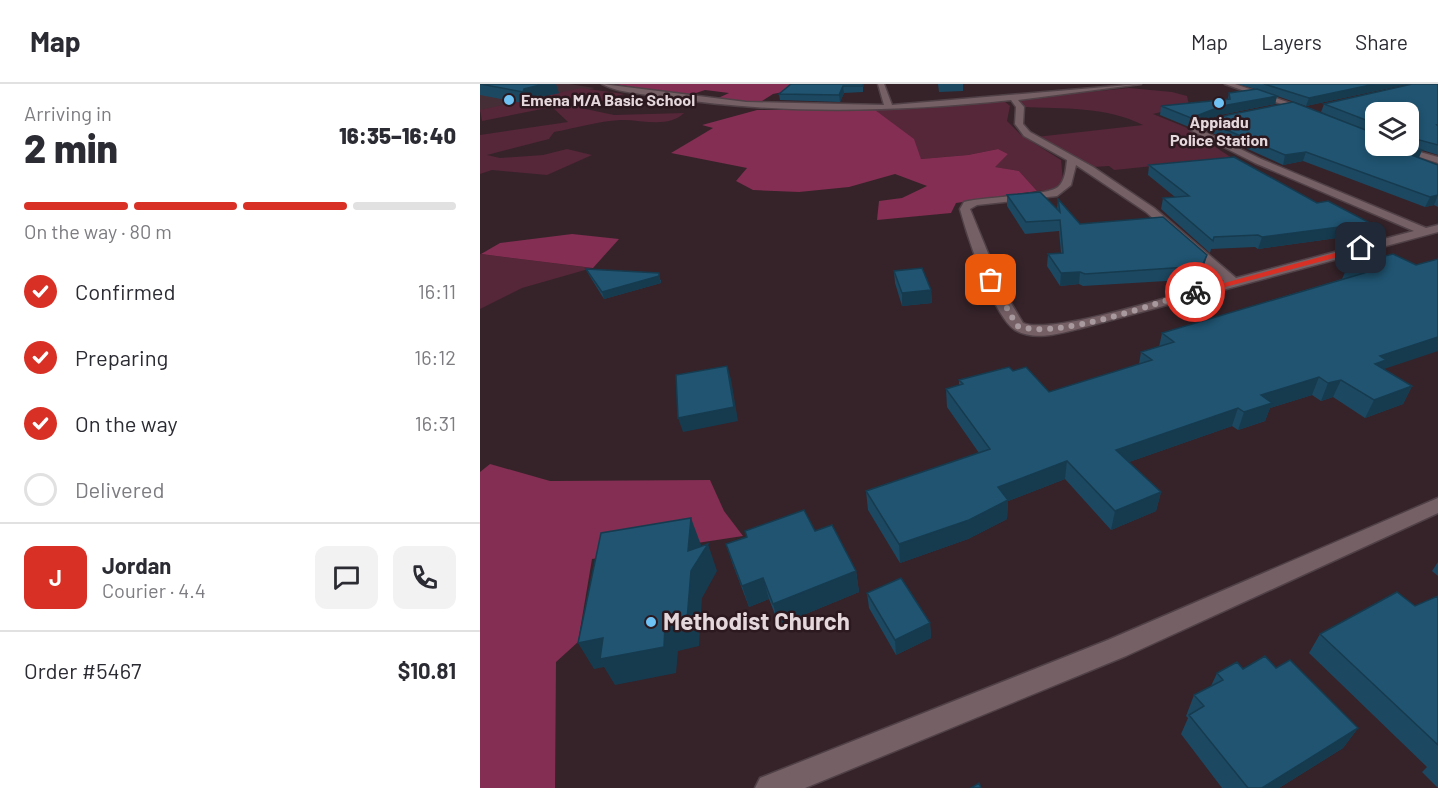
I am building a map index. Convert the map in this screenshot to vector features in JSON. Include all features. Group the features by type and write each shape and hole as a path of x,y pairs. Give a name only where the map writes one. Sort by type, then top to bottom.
{"street":[{"path":"605,84 686,98 752,105 824,108 889,107 982,96 1012,97 1138,84"},
{"path":"880,84 889,107"},
{"path":"1228,84 1306,110 1317,111"},
{"path":"1012,97 1020,107 1019,124 1027,134 1072,159 1150,210 1233,282"},
{"path":"1270,110 1292,105"},
{"path":"1237,117 1197,127 1194,130 1258,161 1432,230"},
{"path":"1419,154 1438,160"},
{"path":"1072,159 1068,184 1064,190 1053,194 977,202 968,204 965,209 991,280 1017,326 1031,330 1052,330 1432,230"},
{"path":"770,788 1117,648 1438,505"}],"shaded area":[{"name":"Emena M/A Basic School","path":"480,84 569,84 595,88 480,112"},
{"path":"615,84 822,84 773,94 759,103 716,99 729,93 705,90 687,96"},
{"path":"581,88 624,94 581,108 614,115 684,113 670,121 620,120 554,132 549,139 487,155 500,158 543,155 567,149 592,155 547,175 492,170 480,174 480,135 568,122 552,107 482,121 480,110"},
{"path":"1129,88 1172,92 1187,96 1189,105 1153,114 1185,127 1232,158 1114,170 1109,166 1093,167 1036,137 1143,125 1099,111 1022,107 1016,99"},
{"path":"1003,100 1010,106 1007,121 1021,135 1061,160 1063,181 1053,190 1037,191 1019,171 994,167 1008,154 998,149 968,155 921,159 875,110"},
{"path":"757,110 875,110 914,139 921,159 968,155 998,149 1008,154 995,167 1019,171 1037,191 956,203 951,213 877,220 879,201 902,198 927,186 895,174 849,187 799,192 753,190 736,181 747,168 671,153 713,128 702,125"},
{"path":"572,234 619,239 593,268 481,254 500,243"},
{"path":"480,254 592,268 522,288 480,309"},
{"path":"490,464 550,481 710,480 724,511 743,536 592,559 578,642 556,662 555,788 480,788 480,472"}],"building":[{"path":"480,84 544,84 524,89 523,92"},
{"path":"791,84 863,84 863,86 843,86 839,95 779,94"},
{"path":"1264,84 1375,84 1309,98"},
{"path":"1412,84 1438,84 1438,145 1419,140 1419,102 1365,102 1365,120 1324,104"},
{"path":"1257,89 1277,96 1222,106 1191,118 1161,106 1230,99 1229,93"},
{"path":"1293,102 1365,130 1365,156 1414,156 1438,165 1438,195 1430,197 1306,152 1285,155 1208,122 1228,115"},
{"path":"1234,157 1317,203 1328,201 1370,223 1262,237 1258,235 1214,237 1213,241 1163,198 1189,196 1149,165"},
{"path":"1040,192 1060,212 1058,199 1080,224 1163,217 1207,255 1202,266 1085,274 1061,273 1048,254 1063,253 1060,220 1026,222 1007,195"},
{"path":"1393,254 1416,265 1438,259 1438,337 1380,356 1386,360 1375,364 1412,386 1374,400 1341,380 1328,383 1319,377 1261,395 1272,403 1244,412 1238,408 1116,450 1161,492 1115,511 1067,461 998,487 1008,500 969,520 899,544 866,491 990,449 946,389 963,384 959,380 1009,367 1013,371 1026,367 1049,392 1152,360 1141,352 1174,342 1162,333 1364,273 1348,265"},
{"path":"922,268 931,290 902,293 894,271"},
{"path":"586,269 659,273 659,276 602,292"},
{"path":"727,366 734,407 678,418 676,375"},
{"path":"804,510 815,531 832,525 856,571 773,604 763,578 742,586 726,544 747,537 745,531"},
{"name":"Methodist Church","path":"691,518 688,551 708,544 691,571 687,620 665,624 664,647 600,659 603,638 578,643 601,533"},
{"path":"901,578 930,623 895,640 867,593"},
{"path":"1397,592 1415,606 1438,596 1438,745 1320,634"},
{"path":"1265,656 1276,668 1290,660 1358,728 1262,788 1248,788 1189,715 1204,706 1194,695 1223,680 1217,673 1237,662 1243,669"},
{"path":"979,783 981,788 971,788"}],"way so far":[{"path":"991,280 1017,326 1031,330 1052,330 1073,326 1195,292"}],"place":[{"name":"Emena M/A Basic School","path":"509,100"},
{"name":"Appiadu Police Station","path":"1219,103"},
{"name":"Methodist Church","path":"651,622"}],"route":[{"path":"1195,292 1361,248"}]}
